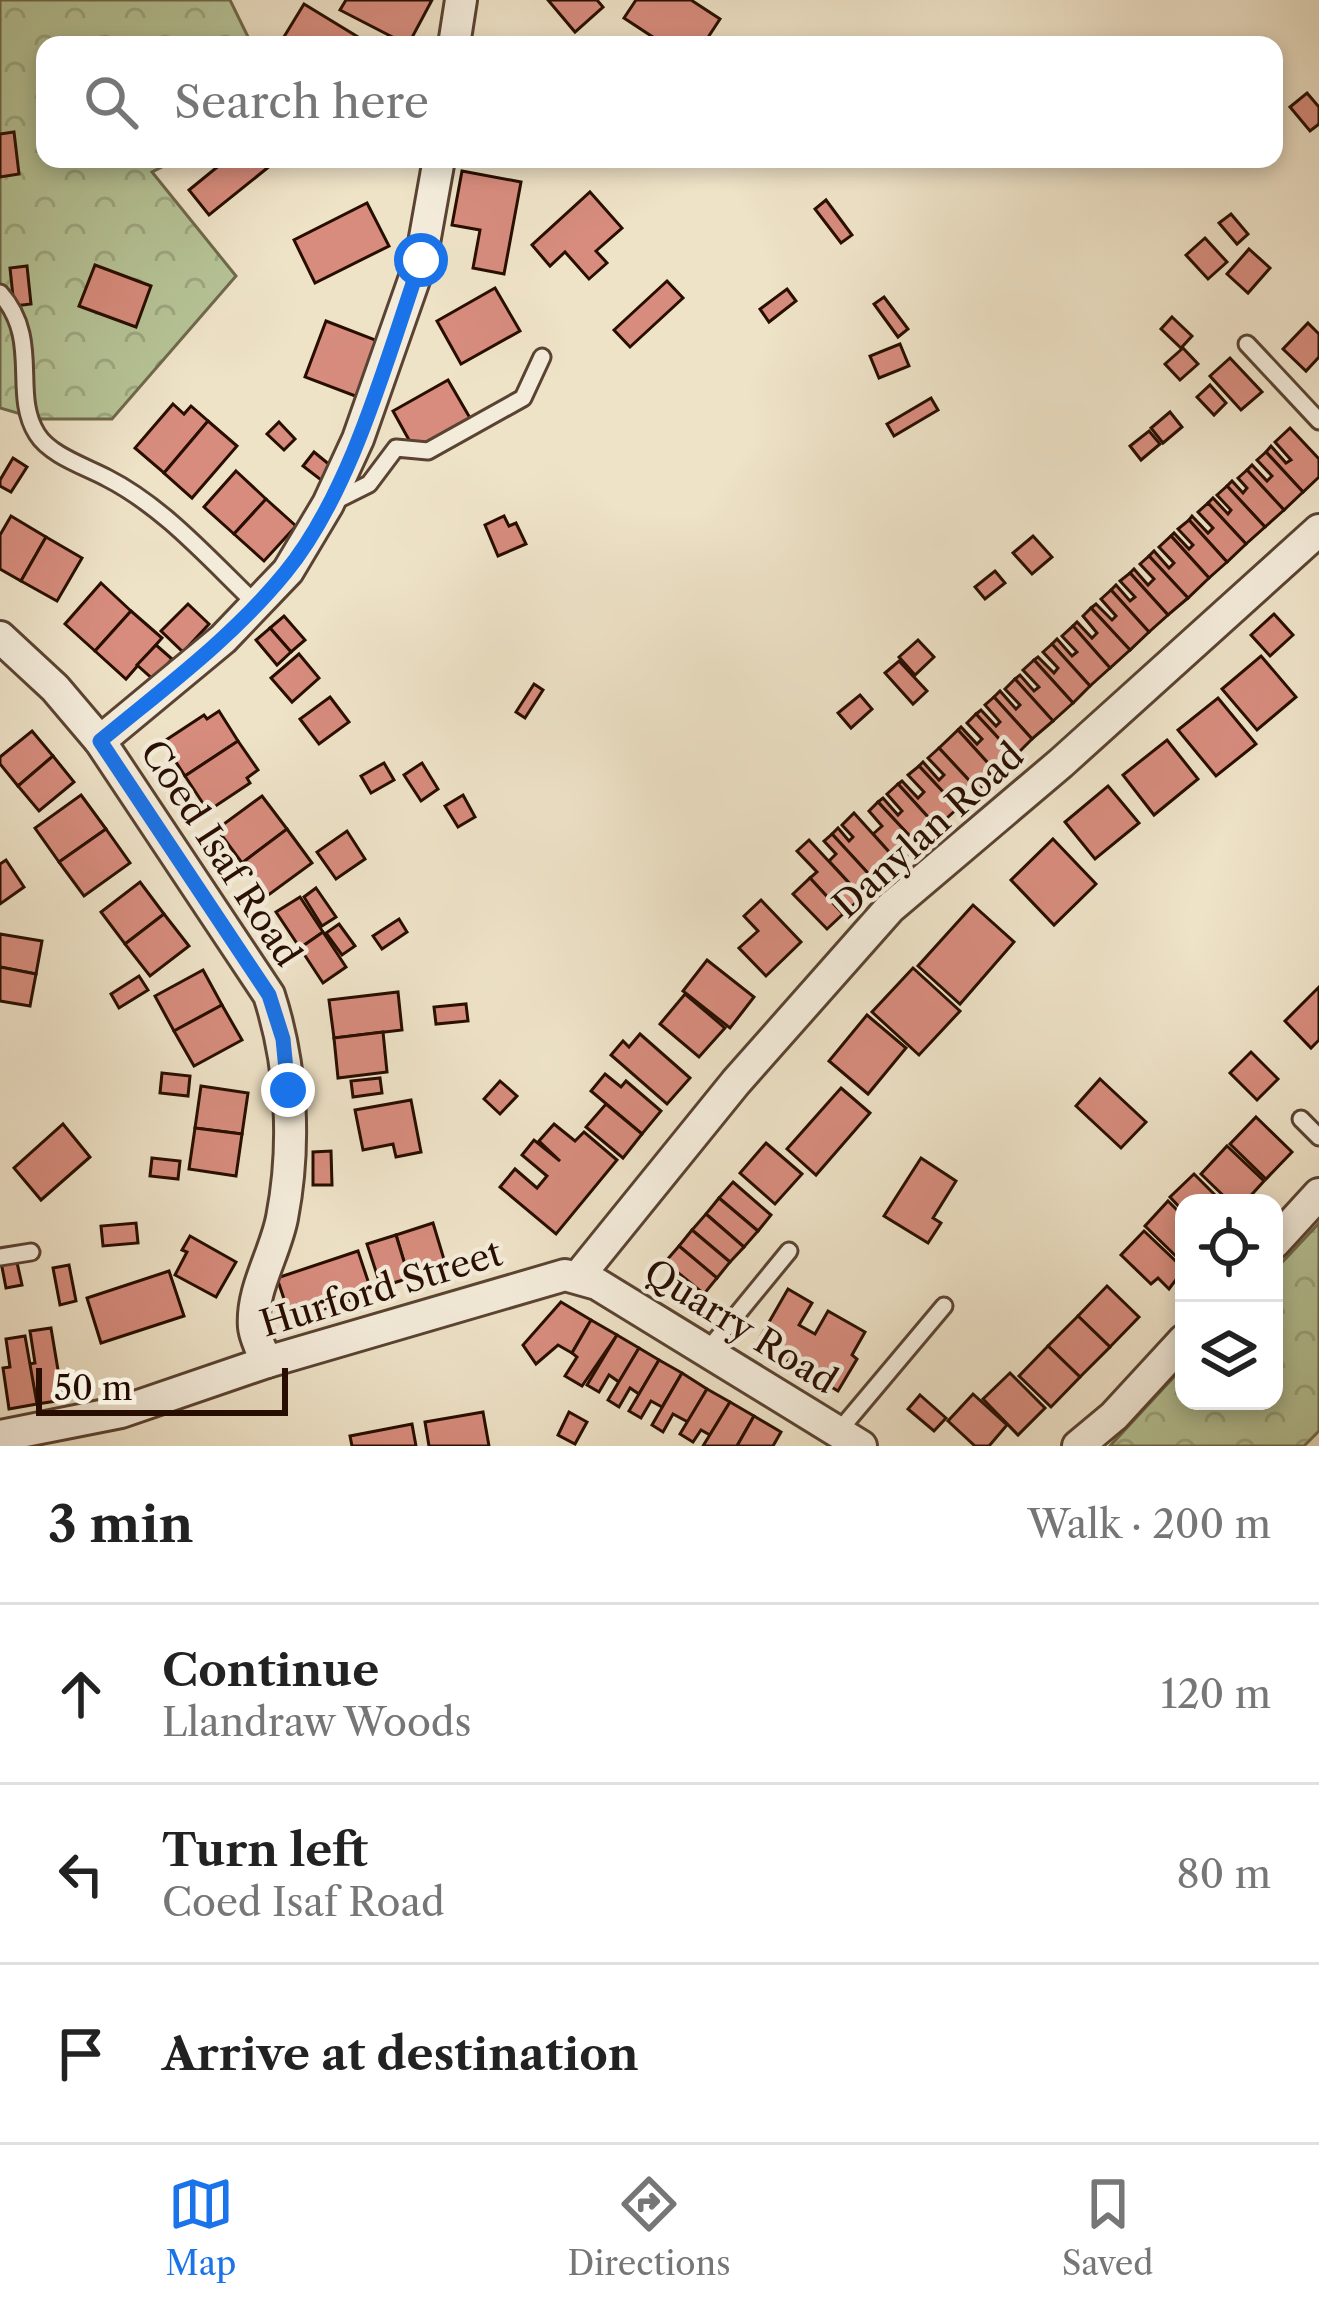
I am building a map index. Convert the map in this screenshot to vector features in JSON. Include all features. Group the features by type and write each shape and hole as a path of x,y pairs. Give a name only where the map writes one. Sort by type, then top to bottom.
{"street":[{"path":"455,36 460,0"},
{"path":"100,741 224,639 288,571 328,504 358,439 421,260 437,168"},
{"name":"Danylan Road","path":"578,1277 736,1082 890,908 1061,763 1319,530"},
{"name":"Coed Isaf Road","path":"0,637 55,688 100,741 269,995 283,1039 289,1164 282,1221 257,1297 254,1329 267,1362"},
{"path":"1283,1233 1319,1194"},
{"name":"Quarry Road","path":"578,1277 597,1284 850,1439"},
{"name":"Hurford Street","path":"0,1436 121,1412 267,1362 545,1278 578,1277"},
{"path":"1078,1446 1114,1416 1175,1350"}],"lane":[{"path":"0,293 14,309 25,343 33,428 45,445 127,488 256,604"},
{"path":"1247,344 1319,421"},
{"path":"328,504 369,484 396,448 428,451 523,398 542,357"},
{"path":"1301,1120 1319,1137"},
{"path":"706,1351 789,1251"},
{"path":"0,1257 31,1252"},
{"path":"850,1439 944,1306"}],"green space":[{"path":"0,0 230,0 248,36 36,36 36,168 160,168 152,172 236,276 112,419 38,419 0,408"},
{"path":"1319,1223 1319,1431 1304,1446 1110,1446 1175,1376 1175,1410 1283,1410 1283,1261"}],"building":[{"path":"346,0 432,0 413,36 391,36 340,10"},
{"path":"548,0 597,0 603,7 575,32"},
{"path":"636,0 691,0 720,19 709,36 651,36 624,18"},
{"path":"304,4 356,36 284,36"},
{"path":"1307,93 1319,107 1319,124 1310,131 1290,107"},
{"path":"14,132 19,174 0,177 0,134"},
{"path":"216,168 267,168 209,215 189,190"},
{"path":"462,171 521,182 504,274 473,268 480,230 452,225"},
{"path":"590,192 622,228 596,251 607,263 589,279 565,252 550,266 532,245"},
{"path":"826,200 852,235 841,243 815,209"},
{"path":"367,203 389,246 315,283 294,240"},
{"path":"1231,214 1248,234 1237,244 1219,223"},
{"path":"1205,238 1227,262 1208,279 1186,255"},
{"path":"1249,249 1270,268 1248,293 1227,274"},
{"path":"95,265 151,286 136,327 79,306"},
{"path":"27,266 31,304 14,306 10,268"},
{"path":"667,281 683,298 630,347 614,330"},
{"path":"495,288 520,331 461,364 437,321"},
{"path":"787,289 796,301 769,322 760,309"},
{"path":"884,297 908,329 898,337 874,304"},
{"path":"1172,317 1192,336 1181,348 1161,329"},
{"path":"326,321 378,341 358,397 305,377"},
{"path":"1308,323 1319,334 1319,357 1306,371 1283,349"},
{"path":"900,344 909,366 879,378 870,356"},
{"path":"1183,348 1198,364 1180,380 1165,364"},
{"path":"1230,358 1262,392 1241,410 1210,376"},
{"path":"448,380 470,418 414,449 393,411"},
{"path":"1210,385 1226,403 1214,415 1197,397"},
{"path":"931,398 938,410 894,436 887,424"},
{"path":"173,404 184,414 191,406 208,421 164,473 135,448"},
{"path":"1170,412 1182,427 1163,443 1151,428"},
{"path":"208,421 237,446 192,498 164,473"},
{"path":"279,422 295,439 284,450 267,434"},
{"path":"1290,428 1319,459 1319,477 1303,492 1266,452 1271,446 1286,463 1291,460 1275,442"},
{"path":"1149,431 1160,444 1141,460 1130,446"},
{"path":"314,452 336,470 325,483 303,466"},
{"path":"1266,452 1303,492 1284,510 1247,470 1252,465 1267,481 1272,476 1257,460"},
{"path":"13,458 27,467 11,492 0,486 0,480"},
{"path":"1247,470 1284,510 1265,527 1227,486 1232,481 1243,493 1247,488 1238,478"},
{"path":"236,471 266,499 234,534 204,507"},
{"path":"1227,486 1265,527 1246,544 1208,503 1213,498 1228,514 1231,510 1217,495"},
{"path":"266,499 296,526 264,561 234,534"},
{"path":"1208,503 1246,544 1227,562 1189,520 1192,516 1208,533 1213,528 1198,512"},
{"path":"11,516 46,537 21,581 0,569 0,535"},
{"path":"504,516 509,526 516,523 526,544 498,556 485,525"},
{"path":"1189,520 1227,562 1209,578 1171,536 1174,533 1189,549 1193,545 1178,529"},
{"path":"1033,536 1052,557 1032,574 1013,553"},
{"path":"1171,536 1209,578 1188,598 1149,556 1154,551 1169,568 1174,563 1159,547"},
{"path":"46,537 82,558 57,601 21,581"},
{"path":"1149,556 1188,598 1168,615 1130,573 1134,569 1148,585 1154,579 1140,564"},
{"path":"995,571 1005,583 985,599 975,587"},
{"path":"1130,573 1168,615 1149,632 1111,590 1116,585 1130,601 1135,597 1120,581"},
{"path":"101,583 131,611 95,651 65,624"},
{"path":"1111,590 1149,632 1130,650 1091,608 1096,604 1112,620 1116,616 1101,599"},
{"path":"188,604 209,624 183,652 161,631"},
{"path":"1091,608 1130,650 1110,668 1073,626 1077,622 1092,638 1097,633 1083,616"},
{"path":"131,611 162,638 126,679 95,651"},
{"path":"1274,614 1293,635 1270,656 1251,635"},
{"path":"284,616 305,640 291,652 270,628"},
{"path":"1073,626 1110,668 1090,686 1052,644 1057,639 1072,656 1077,652 1062,636"},
{"path":"270,628 291,652 277,665 256,640"},
{"path":"918,640 934,657 915,675 899,657"},
{"path":"1052,644 1090,686 1073,703 1034,660 1038,657 1054,673 1058,668 1043,652"},
{"path":"156,645 172,659 154,680 137,665"},
{"path":"299,654 319,678 292,702 271,678"},
{"path":"1261,656 1296,697 1257,730 1222,689"},
{"path":"1034,660 1073,703 1053,721 1015,679 1020,675 1034,691 1039,687 1023,670"},
{"path":"899,661 927,691 913,704 885,673"},
{"path":"1015,679 1053,721 1032,739 994,697 1000,691 1016,709 1020,705 1005,689"},
{"path":"534,684 543,690 525,718 516,712"},
{"path":"860,695 872,709 851,728 838,713"},
{"path":"330,697 349,722 319,744 300,719"},
{"path":"994,697 1032,739 1015,756 976,714 981,710 996,726 1000,722 985,705"},
{"path":"1218,698 1256,744 1216,776 1178,730"},
{"path":"219,711 238,741 185,776 163,742 204,715 207,719"},
{"path":"976,714 1015,756 997,773 958,730 961,727 977,744 982,739 967,723"},
{"path":"958,730 997,773 978,790 939,748"},
{"path":"32,731 53,756 18,786 0,764 0,757"},
{"path":"1167,740 1198,779 1154,815 1123,775"},
{"path":"238,741 258,770 247,778 250,783 208,811 185,776"},
{"path":"939,748 978,790 958,808 919,766 923,762 939,780 944,775 928,758"},
{"path":"53,756 74,782 39,811 18,786"},
{"path":"384,763 394,780 371,793 361,776"},
{"path":"422,763 438,789 421,801 404,775"},
{"path":"919,766 958,808 937,827 898,784 902,781 918,798 924,792 908,775"},
{"path":"898,784 937,827 918,845 878,802 883,798 898,815 902,811 887,794"},
{"path":"1108,786 1139,823 1095,859 1065,822"},
{"path":"81,795 106,829 59,862 35,828"},
{"path":"463,795 475,817 458,827 445,806"},
{"path":"262,796 287,829 242,863 217,829"},
{"path":"878,802 918,845 899,863 873,834 882,826 869,811"},
{"path":"854,813 899,863 877,883 832,834 838,828 849,841 853,837 842,825"},
{"path":"106,829 130,863 84,896 59,862"},
{"path":"287,829 312,863 267,896 242,863"},
{"path":"347,831 365,859 336,879 317,852"},
{"path":"832,834 877,883 862,897 829,861 836,854 824,841"},
{"path":"1053,839 1096,884 1054,925 1011,880"},
{"path":"809,840 862,897 843,914 810,878 817,872 797,851"},
{"path":"6,860 24,887 0,904 0,864"},
{"path":"810,878 843,914 827,929 793,894"},
{"path":"140,882 164,914 125,944 101,912"},
{"path":"316,888 336,917 322,926 304,897"},
{"path":"300,897 323,932 300,948 276,912"},
{"path":"761,900 801,942 766,976 739,948 758,931 744,916"},
{"path":"973,905 1014,942 960,1004 918,966"},
{"path":"164,914 189,946 150,976 125,944"},
{"path":"399,919 407,932 382,949 373,936"},
{"path":"339,924 355,946 342,955 326,933"},
{"path":"323,932 346,967 323,983 300,948"},
{"path":"0,934 42,941 36,974 0,967"},
{"path":"707,960 754,997 730,1028 683,991"},
{"path":"0,967 36,974 30,1006 0,1001"},
{"path":"913,968 960,1011 919,1055 872,1012"},
{"path":"203,970 222,1005 174,1031 155,996"},
{"path":"139,976 148,990 119,1008 111,994"},
{"path":"1319,987 1319,1040 1311,1048 1285,1021"},
{"path":"398,992 402,1030 334,1038 329,1000"},
{"path":"685,994 725,1028 699,1057 660,1024"},
{"path":"466,1004 468,1021 436,1024 434,1007"},
{"path":"222,1005 242,1040 194,1066 174,1031"},
{"path":"867,1015 906,1048 868,1094 829,1061"},
{"path":"383,1032 387,1072 338,1078 334,1038"},
{"path":"640,1034 690,1078 667,1104 611,1055 623,1041 629,1047"},
{"path":"1251,1052 1278,1079 1257,1100 1230,1073"},
{"path":"162,1073 190,1076 188,1096 160,1093"},
{"path":"605,1074 621,1087 626,1081 661,1111 642,1134 591,1091"},
{"path":"380,1078 382,1093 353,1097 351,1081"},
{"path":"1100,1079 1146,1122 1121,1148 1076,1106"},
{"path":"500,1081 517,1096 500,1114 484,1099"},
{"path":"201,1086 248,1093 242,1134 195,1128"},
{"path":"841,1088 870,1113 816,1175 787,1149"},
{"path":"411,1100 421,1152 396,1157 393,1144 363,1150 355,1110"},
{"path":"606,1104 642,1134 623,1158 586,1127"},
{"path":"1256,1117 1292,1152 1266,1179 1230,1144"},
{"path":"63,1124 90,1157 41,1200 14,1168"},
{"path":"554,1124 575,1141 584,1132 617,1160 556,1234 500,1187 515,1169 537,1188 547,1176 522,1155 534,1140 560,1161 539,1141"},
{"path":"195,1128 242,1134 236,1176 189,1169"},
{"path":"766,1143 802,1174 775,1204 740,1173"},
{"path":"1227,1146 1264,1181 1252,1194 1222,1194 1201,1174"},
{"path":"331,1151 332,1185 313,1185 313,1152"},
{"path":"152,1158 180,1161 178,1179 150,1176"},
{"path":"921,1158 956,1181 933,1218 941,1223 928,1243 884,1216"},
{"path":"1194,1174 1214,1194 1175,1194 1175,1202 1170,1197"},
{"path":"733,1182 771,1215 758,1231 719,1198"},
{"path":"719,1198 758,1231 744,1247 706,1214"},
{"path":"1168,1201 1175,1208 1175,1255 1145,1226"},
{"path":"706,1214 744,1247 730,1262 692,1230"},
{"path":"136,1223 138,1243 103,1246 101,1226"},
{"path":"433,1223 446,1266 409,1278 396,1235"},
{"path":"692,1230 730,1262 717,1278 679,1246"},
{"path":"1144,1231 1175,1260 1175,1281 1169,1289 1158,1278 1151,1284 1121,1255"},
{"path":"396,1235 409,1278 381,1287 367,1244"},
{"path":"190,1236 236,1262 216,1297 175,1275"},
{"path":"679,1246 717,1278 704,1294 665,1262"},
{"path":"358,1251 372,1293 291,1320 277,1278"},
{"path":"16,1258 22,1285 6,1288 1,1262"},
{"path":"69,1265 76,1301 60,1305 53,1268"},
{"path":"169,1271 184,1316 101,1343 87,1298"},
{"path":"1107,1286 1139,1317 1110,1347 1078,1316"},
{"path":"788,1289 812,1303 799,1325 815,1334 828,1311 865,1332 852,1355 857,1359 838,1391 757,1343"},
{"path":"561,1302 591,1320 572,1353 558,1345 536,1364 523,1345"},
{"path":"1078,1316 1110,1347 1080,1377 1048,1346"},
{"path":"591,1320 617,1335 582,1386 565,1376"},
{"path":"51,1328 63,1400 37,1404 29,1364 35,1363 30,1331"},
{"path":"617,1335 639,1348 619,1382 609,1375 599,1392 587,1385"},
{"path":"25,1336 37,1404 9,1409 3,1368 10,1367 6,1339"},
{"path":"1048,1346 1080,1377 1051,1407 1019,1376"},
{"path":"639,1348 659,1360 639,1394 630,1388 619,1407 608,1400"},
{"path":"659,1360 682,1373 662,1407 651,1401 641,1418 629,1411"},
{"path":"682,1373 707,1389 688,1422 673,1414 663,1432 652,1425"},
{"path":"1010,1373 1045,1408 1018,1435 983,1399"},
{"path":"707,1389 730,1402 710,1435 701,1430 693,1442 680,1434"},
{"path":"973,1394 1007,1425 989,1446 975,1446 948,1421"},
{"path":"920,1395 946,1418 934,1431 908,1409"},
{"path":"730,1402 754,1416 737,1446 703,1446"},
{"path":"483,1412 489,1446 429,1446 425,1422"},
{"path":"569,1412 587,1422 575,1444 558,1435"},
{"path":"754,1416 781,1432 773,1446 737,1446"},
{"path":"412,1424 416,1446 352,1446 350,1436"}],"route":[{"path":"288,1090 283,1039 269,995 100,741 224,639 288,571 328,504 358,439 421,260"}]}
